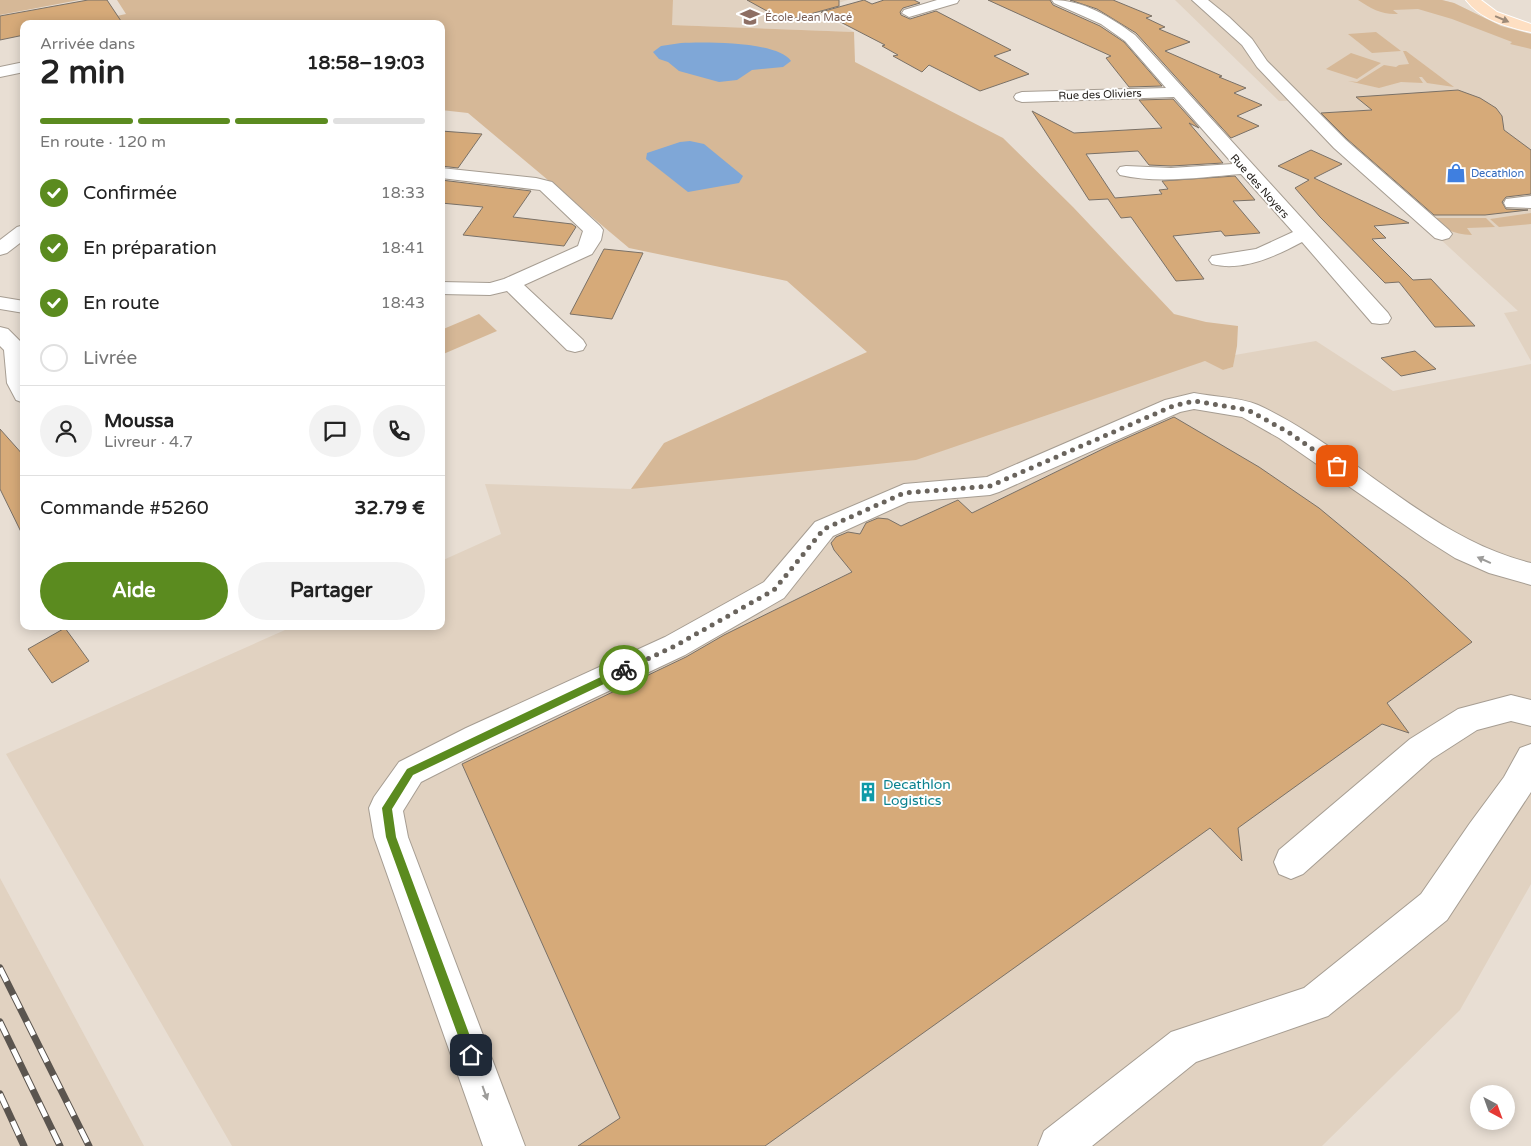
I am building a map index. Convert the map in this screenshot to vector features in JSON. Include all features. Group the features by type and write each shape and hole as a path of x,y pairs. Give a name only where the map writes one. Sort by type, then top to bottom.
{"main road":[{"path":"1470,1 1499,18 1531,28"}],"street":[{"path":"909,13 952,0"},
{"name":"Rue des Noyers","path":"1059,0 1088,12 1118,28 1130,38 1380,318"},
{"path":"1199,0 1247,42 1262,64 1340,144 1442,234"},
{"path":"0,72 20,68"},
{"name":"Rue des Oliviers","path":"1022,97 1177,92"},
{"path":"1126,171 1161,174 1245,168"},
{"path":"445,173 536,183 546,186 593,230 591,240 584,250 511,284 490,288 445,288"},
{"path":"0,224 20,226"},
{"path":"1219,260 1243,259 1260,255 1303,234"},
{"path":"0,249 20,235"},
{"path":"0,267 8,265 20,256"},
{"path":"511,284 575,345"},
{"path":"0,303 20,306"},
{"path":"0,334 15,348 20,387"},
{"path":"504,1146 391,837 386,808 410,772 477,738 675,646 774,590 824,529 904,493 990,486 1173,406 1194,401 1248,410 1288,432 1434,532 1465,551 1499,566 1531,574"},
{"path":"1291,862 1421,749 1469,719 1511,708 1531,713"},
{"path":"1059,1146 1185,1046 1315,1003 1434,907 1482,834 1516,788 1531,758"}],"shaded area":[{"path":"0,0 79,0 0,15"},
{"path":"117,0 673,0 672,25 854,32 855,62 1003,138 1073,207 1174,314 1206,322 1238,326 1233,367 1223,370 1205,361 916,460 631,489 664,443 867,352 787,281 629,248 468,113 445,110 445,20 98,20 126,14"},
{"name":"École Jean Macé","path":"673,0 848,0 814,10 854,32 671,25"},
{"path":"1175,0 1442,0 1454,3 1501,26 1531,34 1531,361 1504,313 1518,311 1291,101 1279,101"},
{"path":"1358,0 1442,0 1454,3 1501,26 1531,34 1531,49 1510,44 1512,42 1452,19 1418,9 1393,10 1398,14 1387,13 1373,9"},
{"path":"1376,32 1401,51 1372,53 1348,34"},
{"path":"1403,51 1406,51 1454,87 1427,83 1422,77 1419,77 1423,83 1401,82 1379,88 1348,81 1357,82 1384,65 1396,67 1409,64"},
{"path":"1351,53 1381,63 1357,79 1326,69"},
{"path":"1531,213 1531,224 1499,227 1490,219"},
{"path":"1429,218 1486,218 1495,227 1467,228 1472,235 1449,230"},
{"path":"479,314 497,331 445,353 445,328"},
{"path":"1316,341 1393,391 1531,364 1531,884 1460,1010 1322,1146 232,1146 6,754 285,630 445,630 445,559 501,534 485,484 631,489 1205,361 1223,370 1233,367 1235,355"},
{"path":"0,878 144,1146 0,1146"}],"water":[{"path":"681,43 722,43 756,46 783,54 791,61 783,67 752,70 737,80 719,82 679,71 668,62 659,59 653,52 661,46"},
{"path":"690,141 704,144 743,176 739,183 688,192 646,159 647,153 680,142"}],"building":[{"path":"88,0 107,0 120,20 20,20 20,36 0,40 0,16"},
{"path":"747,0 839,0 839,6 785,21"},
{"path":"864,0 872,4 884,0 914,0 920,3 903,8 900,12 901,15 910,19 936,11 1011,50 994,56 1029,74 980,91 929,65 922,72 893,56 898,55 882,46 885,45 821,12"},
{"path":"988,0 1050,0 1053,5 1100,26 1124,42 1162,86 1129,87 1106,58 1111,56"},
{"path":"1070,0 1113,0 1152,16 1146,18 1165,27 1159,29 1190,42 1165,51 1246,88 1234,93 1262,105 1237,116 1259,126 1231,138 1136,33 1097,9"},
{"name":"Decathlon","path":"1458,90 1480,98 1496,108 1502,116 1504,130 1531,150 1531,194 1506,197 1502,202 1506,209 1528,210 1485,215 1434,215 1347,139 1321,113 1372,110 1356,97"},
{"path":"1173,99 1199,128 1189,123 1223,163 1171,166 1149,165 1138,151 1086,154 1115,198 1162,194 1159,190 1168,189 1162,181 1235,176 1255,200 1233,201 1260,233 1225,236 1221,231 1173,236 1204,279 1176,281 1131,217 1121,218 1108,199 1089,200 1032,111 1074,133 1162,128 1139,100"},
{"path":"445,131 482,134 458,168 445,166"},
{"path":"1311,150 1342,164 1314,178 1409,223 1374,226 1386,238 1372,239 1413,280 1431,279 1475,326 1435,327 1399,282 1385,283 1320,217 1295,188 1309,180 1278,166"},
{"path":"445,180 531,191 513,217 572,224 576,227 564,246 463,235 483,207 445,203"},
{"path":"604,249 643,253 612,319 570,314"},
{"path":"1415,351 1436,369 1401,376 1381,358"},
{"name":"Decathlon Logistics","path":"1174,417 1259,467 1319,508 1407,581 1472,642 1387,703 1409,733 1382,724 1238,828 1242,861 1210,828 765,1146 578,1146 620,1118 462,764 686,657 724,635 852,572 834,550 831,543 836,537 848,532 860,534 866,523 878,518 888,519 901,526 958,500 972,513 1113,444"},
{"path":"0,429 20,452 20,530 0,489"},
{"path":"61,630 66,630 89,661 52,683 28,649"}],"railway":[{"path":"0,968 89,1146"},
{"path":"0,1022 60,1146"},
{"path":"0,1094 24,1146"}],"way so far":[{"path":"624,670 675,646 774,590 824,529 904,493 990,486 1173,406 1194,401 1248,410 1288,432 1337,466"}],"place":[{"name":"École Jean Macé","path":"750,17"},
{"name":"Decathlon","path":"1456,173"},
{"name":"Decathlon Logistics","path":"868,792"}],"route":[{"path":"471,1055 391,837 386,808 410,772 477,738 624,670"}]}
